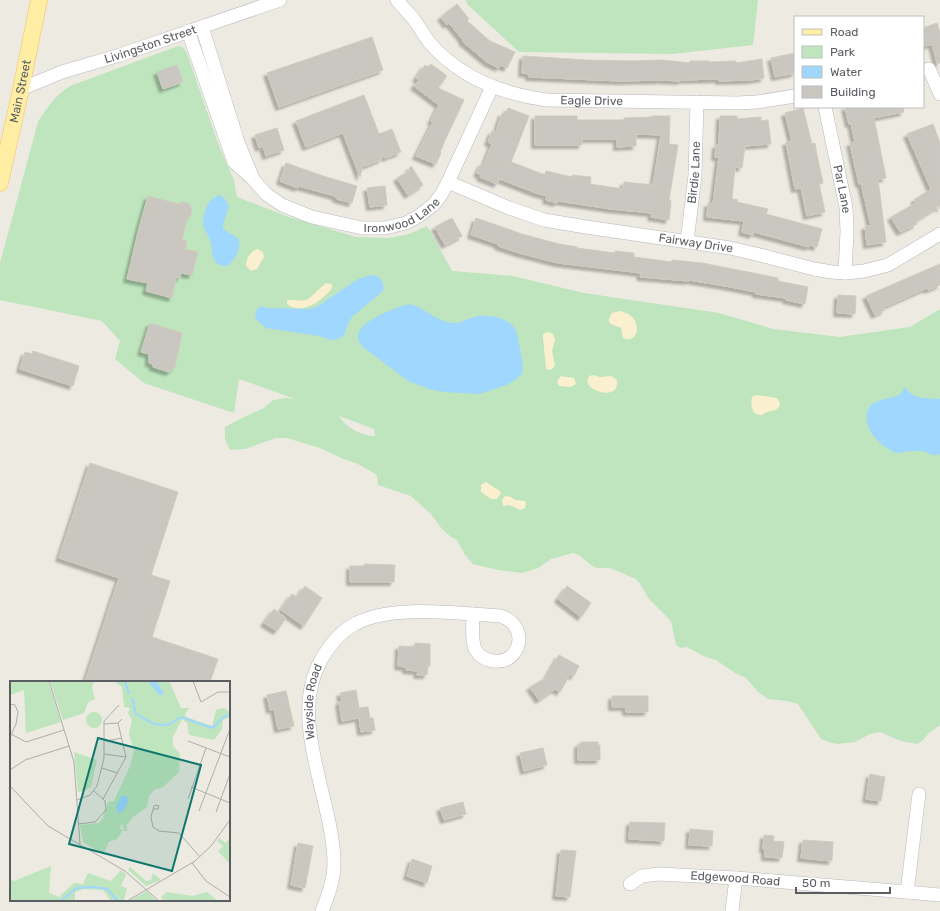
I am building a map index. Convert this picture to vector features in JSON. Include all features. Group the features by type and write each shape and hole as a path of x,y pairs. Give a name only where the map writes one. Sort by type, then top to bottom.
{"main road":[{"name":"Main Street","path":"0,183 39,0"}],"street":[{"name":"Livingston Street","path":"21,89 62,72 120,55 280,0"},
{"name":"Eagle Drive","path":"397,0 416,22 428,41 447,60 462,72 492,87 523,96 547,100 697,102 750,102 794,96"},
{"name":"Eagle Drive","path":"410,0 416,22"},
{"name":"Ironwood Lane","path":"202,27 238,142 253,179"},
{"name":"Ironwood Lane","path":"188,31 234,162 253,179 266,194 282,205 312,216 362,228 385,228 406,223 434,204 448,182 492,87"},
{"path":"931,68 940,94"},
{"name":"Birdie Lane","path":"687,242 695,175 697,102"},
{"name":"Par Lane","path":"825,108 846,208 847,231 845,273"},
{"name":"Fairway Drive","path":"448,182 509,208 544,220 730,248 814,269 845,273 864,271 888,265 940,234"},
{"name":"Wayside Road","path":"322,911 332,881 334,865 332,834 320,785 309,728 308,713 310,693 316,670 325,654 339,637 356,623 373,616 404,612 473,614"},
{"path":"907,892 919,794"},
{"name":"Edgewood Road","path":"630,884 642,876 659,874 736,878 940,895"},
{"path":"732,911 736,878"}],"green space":[{"path":"466,0 758,0 753,45 672,54 519,52 467,4"},
{"path":"178,46 182,47 186,51 219,146 234,180 237,197 289,217 356,237 389,238 409,234 427,226 452,271 513,276 584,293 719,313 773,329 840,337 910,327 940,309 940,725 917,744 901,741 880,732 870,734 855,742 838,744 821,739 798,704 768,699 758,692 746,678 735,673 716,660 703,656 686,647 681,648 676,645 671,621 649,599 636,579 610,568 597,568 592,566 579,555 573,553 551,559 538,568 522,573 498,570 473,564 465,555 457,540 442,529 431,514 411,496 378,485 377,475 358,464 320,448 287,438 276,438 245,449 230,450 225,439 225,427 264,408 273,400 285,398 295,399 239,379 234,413 144,383 115,359 120,341 102,321 0,300 0,263 38,122 52,102 70,86","holes":["339,416 374,429 375,436 365,435 350,428"]}],"sand":[{"path":"257,249 263,252 264,257 257,269 251,271 246,266 247,260 250,254"},
{"path":"326,283 332,284 332,288 318,302 299,308 287,304 287,301 289,300 306,300"},
{"path":"620,311 633,318 636,324 636,334 633,338 623,338 621,328 610,324 609,322 612,313"},
{"path":"548,332 553,334 555,340 552,351 555,366 548,370 546,368 543,334"},
{"path":"593,375 600,377 611,376 617,380 617,386 610,392 599,392 587,382 589,376"},
{"path":"561,376 574,378 576,384 571,387 559,386 557,381"},
{"path":"756,395 777,398 780,403 779,407 762,415 756,414 752,409 751,403 752,397"},
{"path":"486,482 500,491 501,493 497,499 491,499 481,492 481,485"},
{"path":"505,496 511,497 515,500 525,501 525,508 520,510 510,505 503,506 502,500"}],"water":[{"path":"220,195 225,199 229,206 223,228 234,235 239,241 239,249 235,257 227,266 217,264 213,258 209,238 203,226 204,217 209,203 212,199"},
{"path":"371,275 377,276 381,280 383,291 352,317 344,335 338,339 331,340 319,336 266,328 257,320 255,316 257,309 261,306 267,308 310,309 318,306 358,279"},
{"path":"410,304 440,319 452,323 484,316 499,318 508,322 515,329 517,334 523,370 522,374 514,381 506,385 479,394 443,392 429,389 408,381 363,347 358,339 359,333 369,321 396,308"},
{"path":"905,387 916,396 940,399 940,454 933,455 919,451 896,453 881,444 870,431 867,416 871,405 877,401 900,395"}],"building":[{"path":"457,4 469,19 467,21 490,41 515,52 507,68 500,65 499,68 487,62 462,41 463,40 449,23 447,25 441,17"},
{"path":"937,23 940,33 940,63 937,63 932,44 925,46 924,28"},
{"path":"372,37 383,70 279,107 267,73"},
{"path":"794,53 794,73 775,77 771,58"},
{"path":"523,56 586,60 662,60 690,63 690,61 736,61 736,63 762,59 764,78 719,81 719,79 680,81 620,81 529,77 529,74 522,73"},
{"path":"431,64 447,76 438,88 464,100 446,138 436,164 416,156 433,122 431,121 439,105 414,86 419,80 416,78 425,65 428,67"},
{"path":"177,65 183,82 163,89 157,72"},
{"path":"364,95 379,134 392,129 401,152 385,158 381,152 382,159 365,166 364,161 360,177 343,133 306,147 296,121"},
{"path":"508,108 529,116 511,162 545,175 546,171 572,177 572,175 591,177 590,184 623,189 624,182 653,185 661,135 636,134 636,146 617,147 617,139 582,139 582,145 535,145 535,116 577,116 577,120 624,120 624,118 670,116 669,144 678,145 669,200 671,201 669,220 651,217 652,213 611,209 558,201 557,203 546,200 547,196 500,179 497,184 480,177 481,175 477,173 482,163 484,164 492,144 488,142 492,131 496,132 502,113 506,114"},
{"path":"803,108 812,144 815,143 823,183 819,184 825,212 807,216 801,188 795,189 786,142 792,141 785,113"},
{"path":"845,108 903,108 904,112 874,118 886,178 878,179 886,242 867,245 865,226 871,226 861,183 859,184 850,143 855,142 851,123 849,124"},
{"path":"720,116 737,116 737,119 761,117 761,121 768,120 771,144 745,146 742,168 735,167 732,199 738,200 737,202 768,209 766,214 822,229 817,247 810,245 809,247 754,232 753,235 742,232 744,221 707,217 708,203 713,204 719,157 715,157 716,145 719,145"},
{"path":"933,124 940,143 940,209 939,206 915,221 917,224 900,232 891,217 916,203 914,200 931,189 907,134"},
{"path":"277,128 284,150 266,156 263,146 259,148 255,135"},
{"path":"286,163 357,186 352,203 337,199 335,196 299,186 298,188 280,181"},
{"path":"411,166 423,185 408,195 397,178 408,172"},
{"path":"385,186 387,205 370,207 367,188"},
{"path":"148,196 179,204 183,202 189,204 192,209 191,215 187,218 182,240 187,241 185,249 198,252 192,275 181,273 180,278 176,277 172,298 146,291 148,283 127,279"},
{"path":"452,218 462,236 445,245 435,227"},
{"path":"476,218 522,234 577,248 615,253 615,251 634,253 634,257 672,262 672,260 702,263 778,278 778,281 808,287 805,304 786,300 786,298 756,294 756,292 725,286 689,280 640,277 641,273 558,263 519,253 471,235"},
{"path":"940,264 940,285 928,290 927,288 884,307 885,310 875,315 866,296"},
{"path":"838,295 856,296 855,314 837,313"},
{"path":"150,323 182,333 175,367 169,372 153,367 153,364 149,363 149,354 141,352"},
{"path":"33,351 79,366 73,386 20,369 25,352 32,354"},
{"path":"90,463 178,492 151,575 170,581 152,637 218,659 210,681 85,681 119,578 59,558"},
{"path":"364,564 395,565 394,582 350,582 350,566 364,566"},
{"path":"305,586 322,598 304,626 281,610 292,594 297,597"},
{"path":"567,586 591,603 581,617 558,599"},
{"path":"274,609 286,618 277,631 264,623"},
{"path":"415,643 430,644 430,666 428,666 427,675 417,675 418,671 406,670 406,667 398,666 399,646 415,647"},
{"path":"559,655 579,666 574,676 570,674 560,692 555,689 539,700 530,687 546,678"},
{"path":"356,690 359,708 368,707 370,718 373,718 375,730 361,732 359,718 342,721 339,702 342,701 340,693"},
{"path":"286,691 294,726 278,729 274,709 270,710 267,695"},
{"path":"612,696 648,696 648,712 626,712 626,707 612,707"},
{"path":"581,742 598,742 598,745 600,745 600,760 578,760 578,744 581,744"},
{"path":"543,748 547,765 524,771 520,753"},
{"path":"870,774 885,777 881,801 866,799"},
{"path":"463,802 466,814 444,820 440,808"},
{"path":"630,822 665,823 664,841 629,839"},
{"path":"690,829 713,831 712,846 689,845"},
{"path":"764,835 774,836 773,841 784,842 782,858 765,857 765,849 763,849"},
{"path":"803,840 833,842 832,861 801,858"},
{"path":"298,843 313,846 305,888 291,885"},
{"path":"561,850 576,851 570,897 556,896"},
{"path":"412,859 432,866 427,883 407,876"}]}
